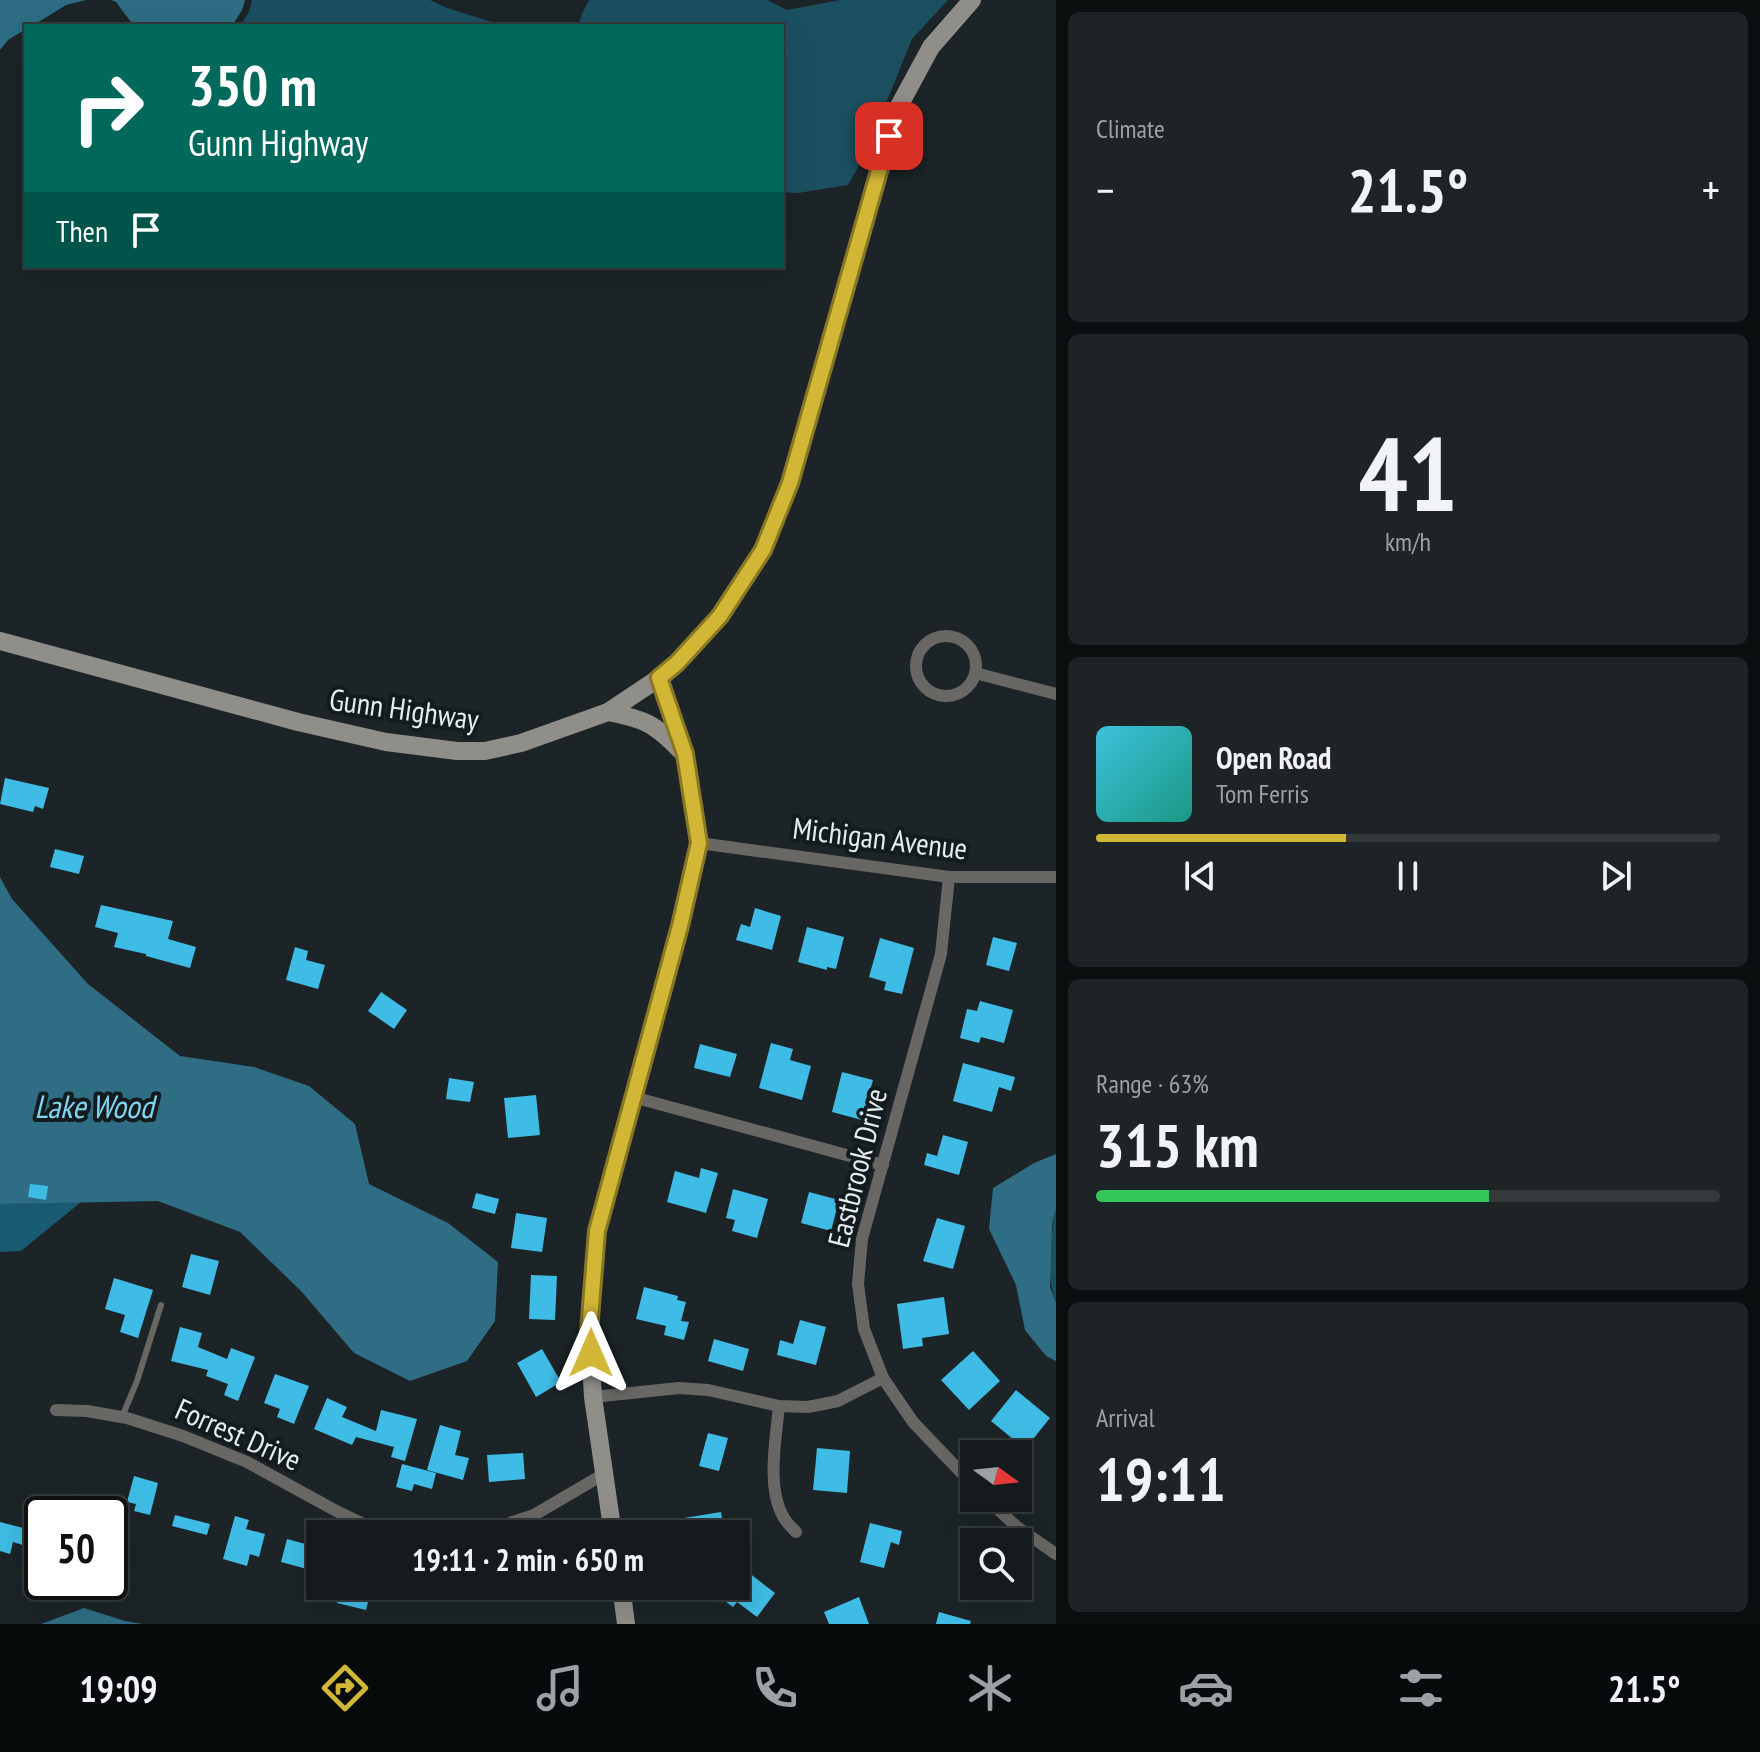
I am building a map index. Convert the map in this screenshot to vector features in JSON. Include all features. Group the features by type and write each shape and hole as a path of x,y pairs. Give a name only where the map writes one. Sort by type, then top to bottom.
{"main road":[{"name":"Gunn Highway","path":"0,641 298,722 386,742 457,751 485,751 521,743 608,712 677,663 720,616 763,550 790,483 898,108 931,47 972,0"},
{"path":"611,1520 593,1397 589,1331 597,1231 680,926 699,843 685,754 659,678"},
{"path":"608,712 635,717 661,730 685,754"},
{"path":"623,1600 626,1624"}],"street":[{"path":"950,636 959,639 973,653 975,673 971,682 957,694 938,695 926,688 918,675 918,655 931,640 950,636"},
{"path":"975,673 1056,694"},
{"name":"Michigan Avenue","path":"699,843 949,877 1056,877"},
{"name":"Eastbrook Drive","path":"949,877 941,954 862,1239 858,1284 864,1329 883,1378 913,1422 960,1471"},
{"path":"633,1097 883,1165"},
{"path":"593,1397 679,1388 708,1390 779,1406 808,1407 838,1401 883,1378"},
{"path":"779,1406 774,1463 776,1496 784,1518 796,1532"},
{"name":"Forrest Drive","path":"56,1410 122,1417 183,1436 247,1462 355,1520"},
{"path":"519,1520 534,1515 604,1474"},
{"path":"1001,1512 1056,1554"}],"lane":[{"path":"122,1417 161,1305"}],"shaded area":[{"path":"252,0 430,0 499,24 241,24"},
{"path":"589,0 767,0 787,10 840,0 948,0 912,39 865,155 848,185 798,193 784,192 784,24 579,24"},
{"path":"81,1202 21,1251 0,1252 0,1204"},
{"path":"1056,1209 1056,1303 1050,1256"}],"water":[{"path":"0,0 86,0 66,5 35,24 24,24 24,30 8,40 0,50"},
{"path":"111,0 245,0 233,24 132,24"},
{"name":"Lake Wood","path":"0,877 12,899 88,984 180,1056 254,1067 309,1086 355,1124 369,1184 448,1223 498,1262 495,1321 467,1361 410,1381 354,1353 301,1291 240,1232 158,1201 0,1204"},
{"path":"1056,1154 1056,1209 1052,1224 1050,1287 1056,1303 1056,1361 1046,1356 1025,1330 1016,1285 989,1229 993,1188 1034,1163"},
{"path":"84,1608 125,1621 143,1624 41,1624"}],"building":[{"path":"5,778 49,788 43,809 35,806 33,812 0,804"},
{"path":"55,849 84,856 79,874 50,867"},
{"path":"101,905 173,921 168,939 196,947 190,968 114,947 118,933 95,927"},
{"path":"755,908 781,916 772,950 736,940 741,924 750,927"},
{"path":"807,927 844,937 836,969 827,967 827,970 798,962"},
{"path":"993,937 1017,943 1009,971 986,965"},
{"path":"880,938 914,948 902,994 884,990 886,982 869,977"},
{"path":"295,947 308,951 306,960 325,965 318,989 286,980"},
{"path":"381,992 407,1010 394,1029 368,1011"},
{"path":"980,1001 1013,1010 1004,1043 981,1037 979,1043 960,1038 967,1009 977,1011"},
{"path":"771,1043 793,1049 790,1060 811,1066 802,1100 759,1088"},
{"path":"700,1044 737,1054 730,1077 694,1068"},
{"path":"963,1063 1015,1077 1011,1091 999,1087 992,1112 953,1101"},
{"path":"842,1072 873,1080 862,1120 832,1112"},
{"path":"449,1078 474,1082 470,1102 446,1099"},
{"path":"536,1095 540,1135 508,1138 504,1098"},
{"path":"943,1135 968,1142 959,1175 924,1165 927,1153 937,1156"},
{"path":"701,1168 718,1173 706,1213 667,1202 675,1171 699,1178"},
{"path":"30,1184 48,1186 46,1200 28,1197"},
{"path":"733,1189 768,1199 757,1238 732,1231 735,1220 726,1218"},
{"path":"809,1192 839,1200 831,1231 801,1223"},
{"path":"476,1193 499,1199 495,1214 472,1208"},
{"path":"516,1213 547,1218 542,1252 511,1248"},
{"path":"937,1218 965,1226 953,1269 923,1261"},
{"path":"191,1254 219,1261 210,1295 182,1287"},
{"path":"531,1275 557,1276 555,1320 529,1319"},
{"path":"114,1278 153,1290 138,1338 120,1332 125,1315 105,1309"},
{"path":"644,1287 678,1296 677,1300 686,1302 681,1321 689,1322 684,1340 664,1335 666,1326 636,1319"},
{"path":"944,1297 949,1334 922,1338 923,1346 903,1349 897,1304"},
{"path":"800,1320 826,1327 816,1365 777,1355 780,1340 793,1344"},
{"path":"180,1327 202,1333 198,1347 227,1359 231,1348 255,1357 238,1401 224,1395 228,1384 206,1376 208,1370 171,1361"},
{"path":"714,1339 749,1349 743,1371 708,1361"},
{"path":"542,1349 561,1382 536,1397 517,1363"},
{"path":"973,1351 1000,1381 969,1410 941,1380"},
{"path":"275,1374 309,1386 294,1424 277,1417 280,1409 264,1403"},
{"path":"1016,1390 1050,1418 1032,1440 1014,1440 991,1421"},
{"path":"327,1398 347,1407 342,1417 376,1431 381,1410 417,1419 405,1461 391,1457 394,1447 356,1437 352,1445 314,1429"},
{"path":"440,1425 461,1431 455,1455 469,1458 463,1480 427,1470"},
{"path":"708,1433 728,1438 719,1471 699,1466"},
{"path":"817,1448 850,1451 847,1493 813,1490"},
{"path":"523,1453 525,1479 489,1482 487,1455"},
{"path":"402,1464 436,1473 432,1489 414,1484 412,1491 396,1487"},
{"path":"134,1476 158,1483 150,1515 134,1511 136,1504 128,1502"},
{"path":"721,1512 722,1520 684,1520"},
{"path":"175,1515 210,1524 207,1535 172,1526"},
{"path":"235,1516 249,1520 246,1529 265,1534 259,1557 250,1554 247,1566 223,1559"},
{"path":"0,1522 24,1528 24,1545 13,1542 10,1554 0,1551"},
{"path":"870,1523 902,1531 899,1545 891,1542 884,1568 860,1562"},
{"path":"287,1539 306,1544 306,1569 281,1562"},
{"path":"750,1574 775,1593 757,1617 737,1602 733,1607 723,1600 750,1600"},
{"path":"859,1597 869,1624 829,1624 824,1612"},
{"path":"338,1600 368,1600 366,1610 337,1603"},
{"path":"939,1612 971,1621 970,1624 936,1624"}],"route":[{"path":"591,1353 589,1331 597,1231 680,926 699,843 685,754 659,678 720,616 763,550 790,483 889,136"}]}
